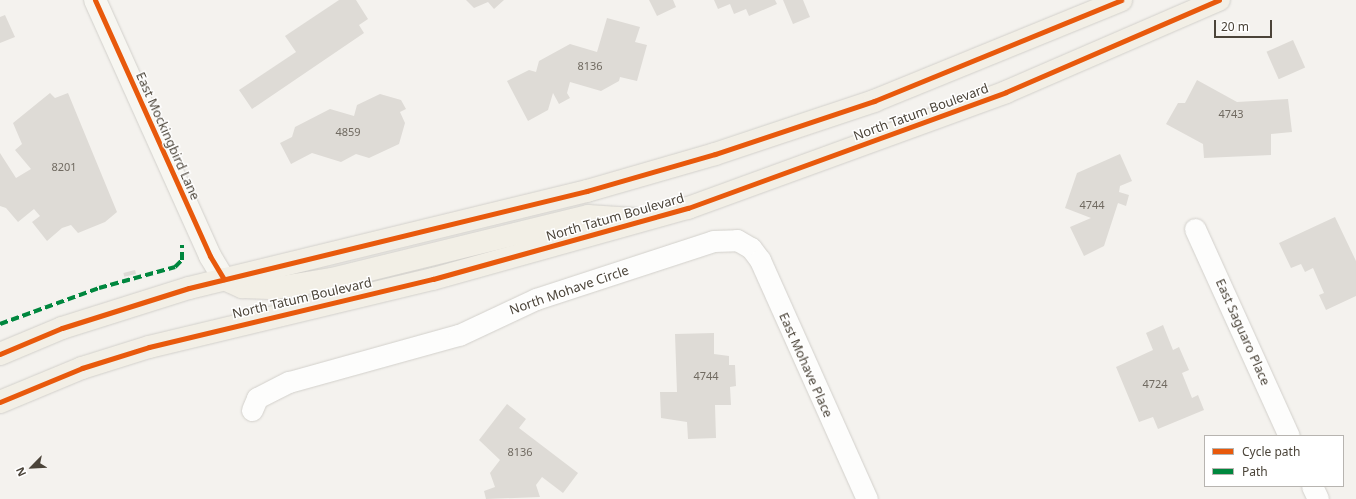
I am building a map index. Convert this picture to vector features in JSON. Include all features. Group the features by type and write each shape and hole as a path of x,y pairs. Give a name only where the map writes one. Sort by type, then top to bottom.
{"main road":[{"name":"North Tatum Boulevard","path":"0,354 62,328 224,279 587,191 715,154 874,101 1121,0"},
{"name":"North Tatum Boulevard","path":"0,402 82,368 149,347 433,279 650,220 1006,92 1219,0"},
{"path":"224,279 242,287 276,288 332,279 588,216 650,220"}],"street":[{"name":"East Mockingbird Lane","path":"95,0 210,256 224,279"},
{"name":"East Saguaro Place","path":"1195,229 1290,435"},
{"name":"North Mohave Circle","path":"252,410 257,398 290,382 459,335 536,299 713,241 737,240"},
{"name":"East Mohave Place","path":"737,240 751,248 760,260 867,499"},
{"path":"1312,487 1318,499"}],"building":[{"path":"339,0 356,0 368,19 359,25 364,33 252,109 239,90 296,52 285,36"},
{"path":"466,0 504,0 494,9 488,2 474,8"},
{"path":"649,0 673,0 676,7 657,16"},
{"path":"714,0 775,0 777,4 749,16 746,9 734,14 730,4 718,9"},
{"path":"783,0 803,0 810,17 793,24"},
{"path":"5,15 15,37 0,43 0,17"},
{"path":"607,18 640,27 635,42 647,45 637,81 620,77 619,81 601,91 570,82 567,93 570,98 559,104 553,93 548,110 528,121 507,81 529,70 536,72 539,61 570,44 597,52"},
{"path":"1293,40 1305,67 1279,79 1267,52"},
{"path":"1197,80 1237,102 1288,99 1292,132 1271,134 1271,155 1204,158 1203,144 1166,124 1178,103 1185,103"},
{"path":"50,93 55,98 68,93 117,212 105,222 78,233 71,225 62,228 47,241 32,222 40,216 34,209 18,222 6,208 0,206 0,153 16,178 31,169 15,150 22,144 13,123"},
{"path":"380,94 401,100 406,109 400,112 405,123 399,144 369,158 356,154 341,162 312,153 291,164 280,143 292,137 295,127 330,109 354,116 357,105"},
{"path":"1120,154 1132,181 1120,186 1119,192 1129,195 1126,206 1118,203 1104,246 1084,256 1070,227 1091,218 1065,208 1077,173"},
{"path":"1335,217 1356,261 1356,296 1326,310 1319,295 1324,293 1313,268 1305,272 1301,264 1291,268 1279,243"},
{"path":"135,270 136,274 124,277 123,273"},
{"path":"1163,325 1173,350 1179,347 1189,370 1182,373 1192,398 1198,395 1204,410 1158,429 1153,417 1139,422 1116,367 1153,350 1146,333"},
{"path":"714,333 714,354 729,356 729,365 735,365 736,386 730,387 731,405 715,405 716,438 688,439 687,422 661,418 660,392 677,392 675,334"},
{"path":"507,404 526,419 519,428 578,473 563,493 542,477 536,485 540,497 486,499 484,491 495,487 490,473 500,460 479,440"}],"marked path":[{"path":"0,324 99,288 175,267 182,260 182,245"}],"cycle path":[{"path":"95,0 210,256 224,279"},
{"path":"0,354 62,328 189,288 587,191 715,154 874,101 1121,0"},
{"path":"0,402 82,368 149,347 433,279 688,208 1006,92 1219,0"}]}
